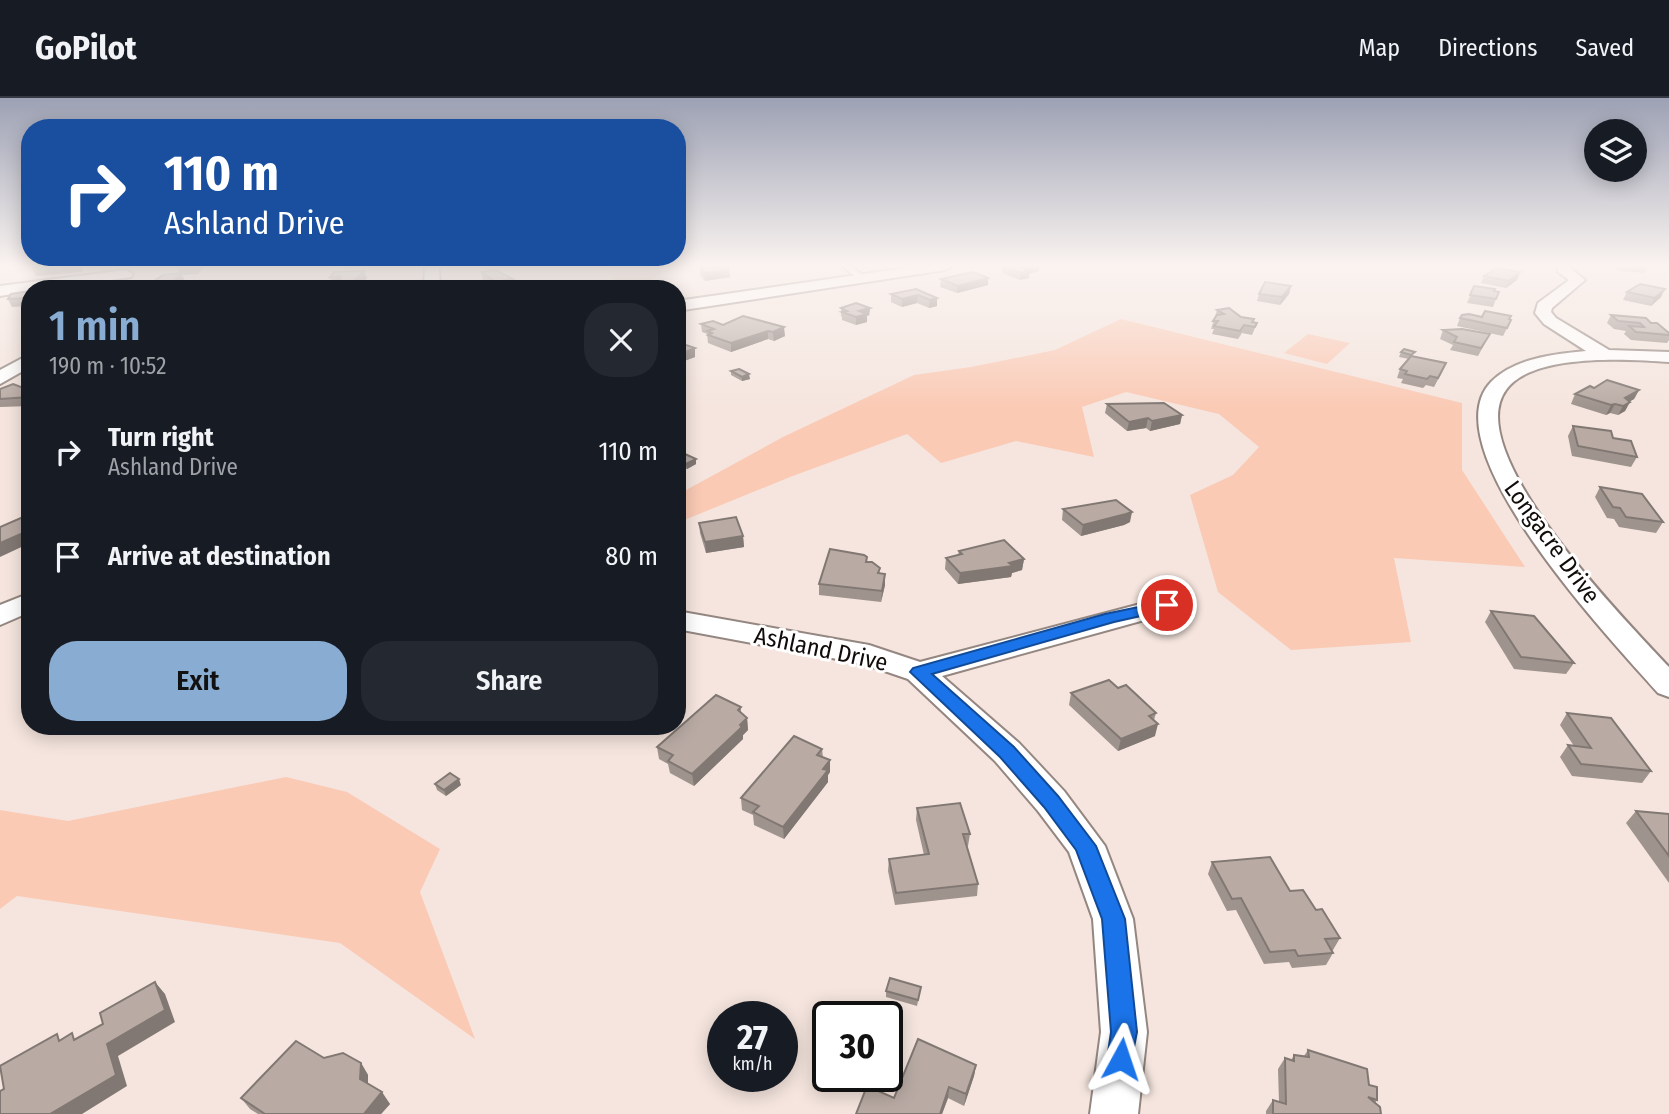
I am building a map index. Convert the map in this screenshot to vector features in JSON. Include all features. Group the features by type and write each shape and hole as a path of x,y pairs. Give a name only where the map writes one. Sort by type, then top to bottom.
{"street":[{"path":"1543,313 1550,321 1603,354"},
{"name":"Longacre Drive","path":"1669,357 1603,354 1537,364 1520,370 1506,380 1494,391 1489,405 1492,445 1500,469 1521,504 1574,579 1669,686"},
{"path":"0,377 21,364"},
{"name":"Ashland Drive","path":"686,622 869,655 919,672 1167,605"},
{"path":"0,616 21,606"},
{"path":"919,672 1007,752 1051,801 1086,846 1113,919 1124,1032 1114,1114"}],"shaded area":[{"path":"1121,319 1462,403 1462,470 1525,567 1394,558 1411,642 1291,650 1218,592 1190,495 1233,475 1259,447 1219,414 1126,392 1082,407 1094,457 1016,441 941,463 907,434 686,519 686,490 783,437 914,375 1055,350"},
{"path":"1308,334 1350,343 1327,364 1284,353"},
{"path":"286,777 347,792 440,849 420,892 475,1039 340,943 17,896 0,909 0,810 68,821"}],"building":[{"path":"846,313 867,314 856,317"},
{"path":"1236,313 1254,319 1252,322 1257,323 1255,327 1244,325 1240,331 1214,326 1218,321 1213,321 1217,315"},
{"path":"1484,313 1498,313 1511,316 1511,320 1507,328 1460,318 1469,314 1482,317"},
{"path":"1611,315 1646,318 1651,323 1657,323 1669,335 1636,332 1629,326 1644,327 1640,323 1618,321"},
{"path":"743,316 784,327 731,343 708,335 712,333 707,331 714,329 701,324 713,321 723,325"},
{"path":"1462,329 1490,334 1481,348 1454,342 1457,337 1443,330"},
{"path":"1404,349 1415,352 1411,355 1401,352"},
{"path":"1411,356 1446,363 1438,378 1430,376 1427,379 1405,374 1407,371 1400,369"},
{"path":"739,369 749,374 742,377 731,371"},
{"path":"1607,380 1639,390 1625,398 1630,402 1623,406 1575,394 1590,386 1594,388"},
{"path":"13,384 21,387 21,398 0,399 0,389"},
{"path":"1164,403 1182,415 1129,422 1107,404"},
{"path":"1573,426 1611,431 1613,438 1631,441 1637,457 1578,446"},
{"path":"686,454 696,459 686,464"},
{"path":"1600,487 1642,494 1663,522 1626,517 1620,508 1613,507"},
{"path":"1116,500 1132,512 1083,525 1063,509"},
{"path":"736,517 743,536 705,542 699,523"},
{"path":"21,518 21,534 0,543 0,527"},
{"path":"1004,540 1024,559 1009,563 1013,566 960,573 946,558 962,554 959,551"},
{"path":"830,549 867,557 866,562 872,562 880,568 878,573 885,574 882,591 819,584"},
{"path":"1491,611 1534,616 1574,663 1521,657"},
{"path":"1109,680 1118,688 1126,685 1156,713 1149,716 1158,724 1121,739 1071,693"},
{"path":"716,695 741,707 738,710 747,718 740,725 742,727 692,774 668,761 673,755 657,747 671,735 686,735 686,721"},
{"path":"1567,713 1611,718 1651,771 1581,764 1568,745 1591,748"},
{"path":"794,736 822,749 817,755 830,760 823,769 828,770 783,827 753,812 759,806 741,798"},
{"path":"450,773 459,779 444,790 435,784"},
{"path":"960,803 970,834 963,834 978,884 896,893 889,859 929,854 917,808"},
{"path":"1636,811 1669,814 1669,856"},
{"path":"1270,857 1290,891 1303,890 1316,910 1322,909 1340,938 1325,939 1333,953 1298,956 1295,950 1270,952 1241,898 1232,899 1212,862"},
{"path":"890,978 921,987 918,1000 886,991"},
{"path":"155,982 165,1010 107,1044 116,1075 50,1114 0,1114 0,1091 4,1089 0,1066 57,1034 59,1041 72,1033 74,1040 103,1024 100,1013"},
{"path":"918,1039 976,1065 966,1094 949,1087 940,1114 856,1114 865,1092 880,1092 894,1098 896,1092 903,1092 903,1076"},
{"path":"296,1041 324,1058 343,1053 361,1063 360,1079 382,1092 364,1114 265,1114 241,1098"},
{"path":"1308,1050 1367,1069 1369,1085 1377,1087 1377,1100 1368,1097 1380,1107 1381,1114 1273,1114 1273,1100 1286,1104 1285,1058 1294,1061 1294,1055 1309,1057"}],"route":[{"path":"1121,1059 1124,1032 1113,919 1086,846 1051,801 1007,752 919,672 1167,605"}]}
